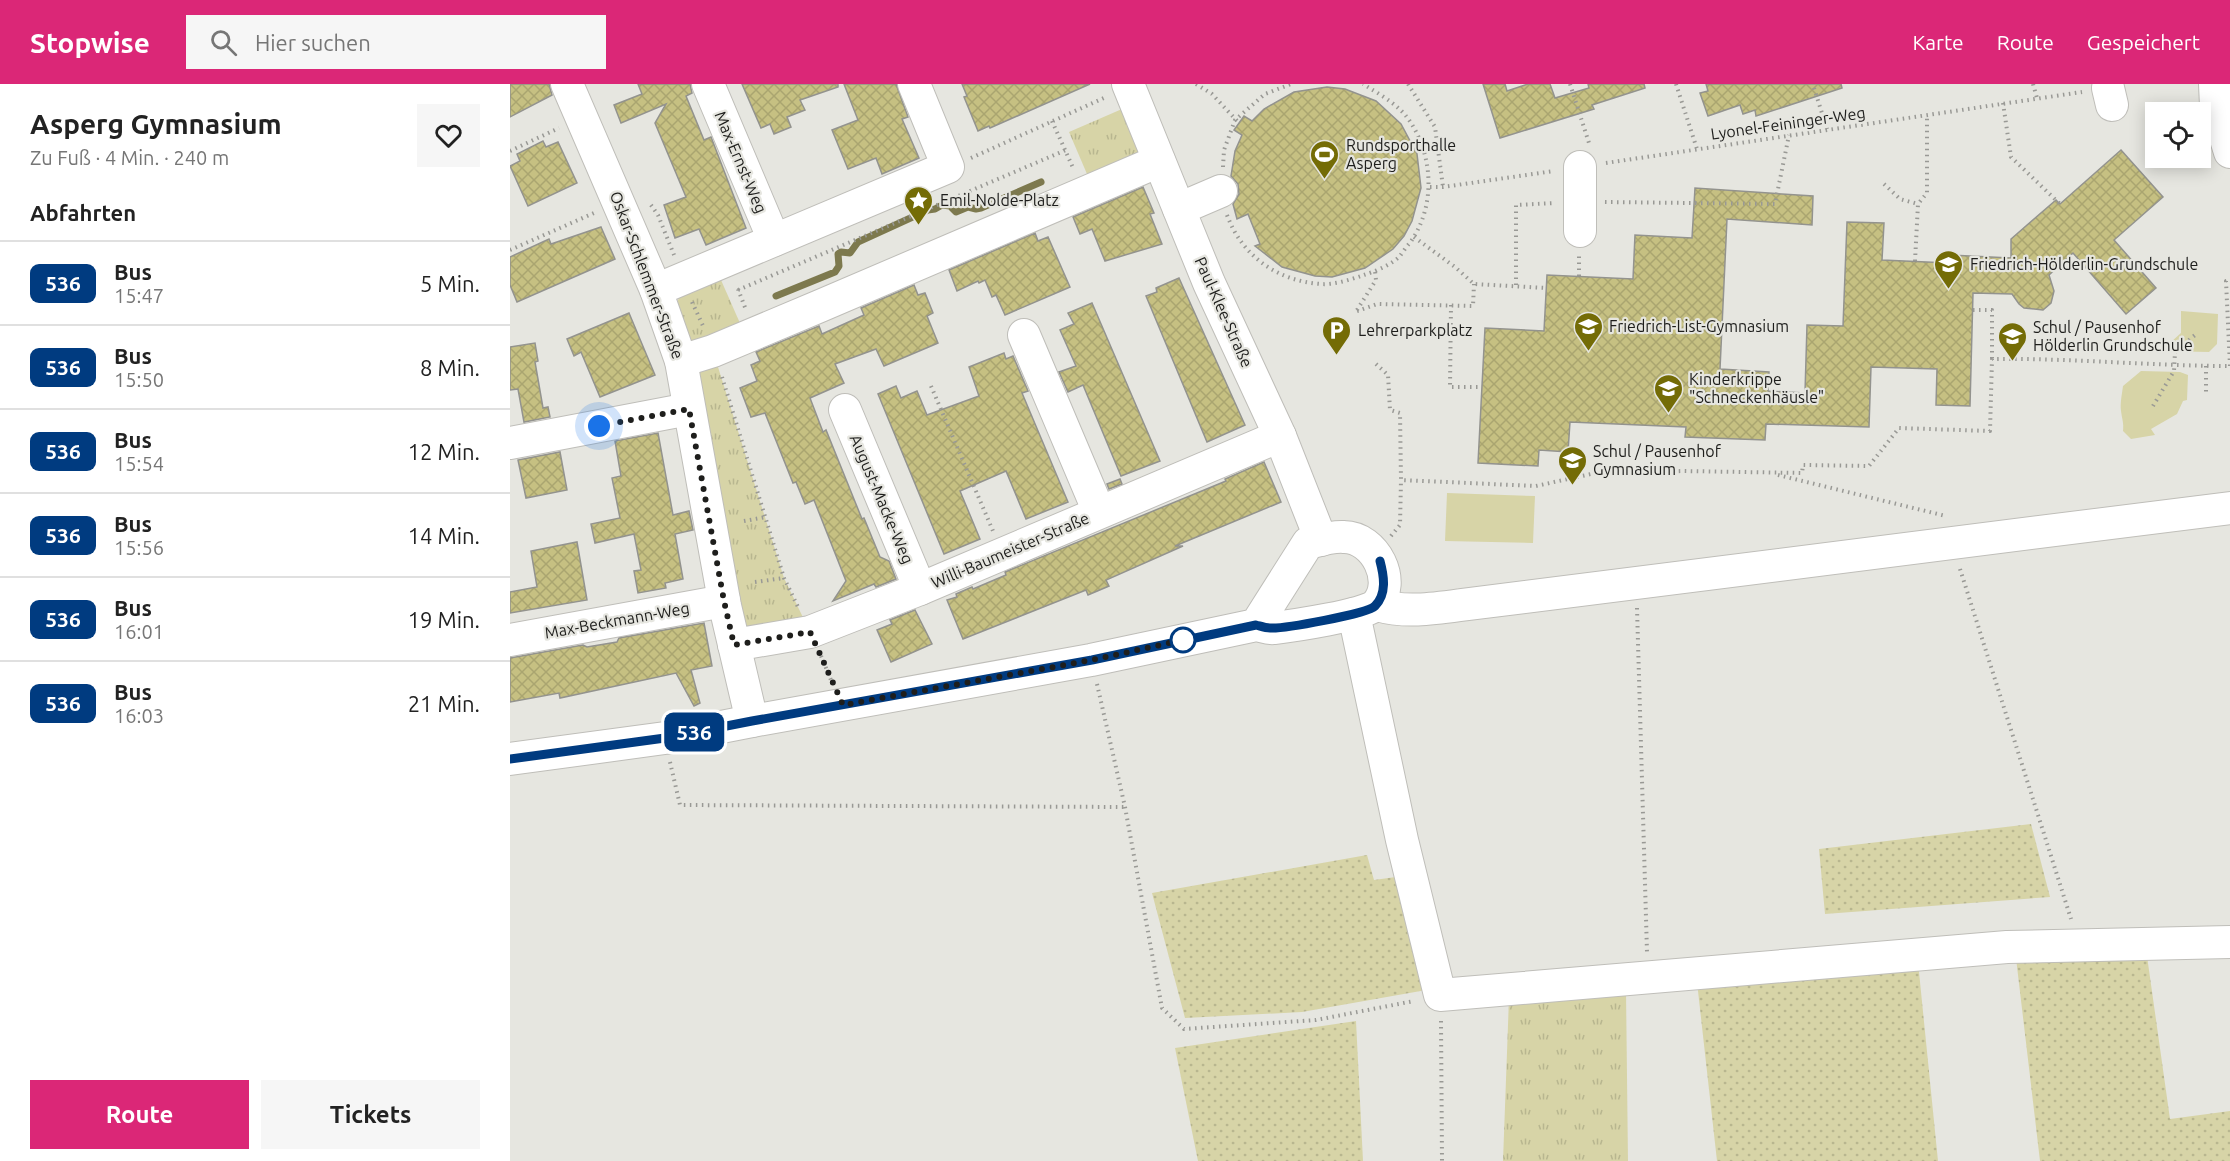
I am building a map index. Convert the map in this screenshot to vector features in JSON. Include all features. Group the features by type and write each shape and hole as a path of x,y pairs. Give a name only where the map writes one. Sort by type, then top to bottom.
{"street":[{"name":"Oskar-Schlemmer-Straße","path":"567,84 656,290 681,361 724,601 752,721"},
{"name":"Max-Ernst-Weg","path":"708,84 774,240"},
{"path":"656,290 948,168 914,84"},
{"path":"2215,84 2216,106 2230,152"},
{"name":"Paul-Klee-Straße","path":"1128,85 1220,308 1280,436 1321,540"},
{"path":"681,361 713,351 1159,161"},
{"path":"1580,231 1588,166"},
{"path":"1179,209 1221,191"},
{"path":"1024,335 1099,512"},
{"path":"510,443 689,409"},
{"name":"August-Macke-Weg","path":"844,410 920,589"},
{"name":"Willi-Baumeister-Straße","path":"734,645 810,632 920,589 1280,436"},
{"path":"510,759 665,738 1092,660 1256,625 1271,628 1365,609 1415,610 1636,584 1951,530 2230,508"},
{"path":"1256,625 1308,543 1346,536 1360,541 1372,550 1380,561 1384,589 1365,609"},
{"name":"Max-Beckmann-Weg","path":"510,640 724,601"},
{"path":"1365,609 1402,840 1440,995 2007,947 2230,942"}],"path":[{"path":"1196,84 1212,94 1237,121"},
{"path":"1291,84 1265,94 1237,121 1224,150 1221,191 1233,230 1243,247 1275,271 1295,280 1322,285 1375,271 1398,258 1414,237 1422,221 1430,187 1423,144 1408,118 1387,98 1363,84"},
{"path":"1408,84 1435,127 1443,187"},
{"path":"1570,84 1588,166"},
{"path":"1676,84 1697,149"},
{"path":"2033,84 2037,98"},
{"path":"948,168 1128,85"},
{"path":"1814,88 1827,129"},
{"name":"Lyonel-Feininger-Weg","path":"1430,187 1588,166 2037,98 2110,97"},
{"path":"2003,103 2011,157 2060,204"},
{"path":"1915,261 1918,204 1927,193 1927,115"},
{"path":"510,151 582,118"},
{"path":"1052,122 1079,180"},
{"path":"1624,202 1775,204 1789,135"},
{"path":"738,290 1066,150"},
{"path":"1884,184 1900,199 1918,204"},
{"path":"510,249 619,202"},
{"path":"1516,227 1516,285"},
{"path":"1414,237 1474,284 1546,288"},
{"path":"727,261 749,320"},
{"path":"1375,271 1376,280 1357,310 1377,304 1473,306 1474,284"},
{"path":"1992,359 2053,358 2127,364 2230,366 2226,281 2230,280"},
{"path":"1451,304 1450,387 1482,387"},
{"path":"1401,480 1536,486 1590,474 1683,471 1802,473 1803,465 1869,466 1899,429 1990,431 1992,310 1973,309"},
{"path":"2152,406 2174,371 2175,352 2195,335"},
{"path":"713,351 784,578 843,705"},
{"path":"1372,550 1382,547 1400,525 1401,480 1400,413 1390,410 1388,375 1376,364"},
{"path":"2206,366 2206,396"},
{"path":"931,386 1002,554"},
{"path":"735,447 743,446"},
{"path":"1769,473 1951,530 2079,945"},
{"path":"744,521 766,517"},
{"path":"755,582 784,578"},
{"path":"1636,584 1647,977"},
{"path":"1092,660 1125,807 1162,1008 1184,1029 1316,1020 1440,995 1442,1161"},
{"path":"665,738 680,805 1125,807"}],"green space":[{"path":"1122,109 1142,158 1090,181 1069,132"},
{"path":"721,280 743,330 688,344 673,311 679,298"},
{"path":"2181,311 2218,314 2217,344 2209,352 2161,351 2181,333"},
{"path":"713,351 784,578 810,632 734,645 681,361"},
{"path":"2141,371 2180,372 2188,375 2187,400 2183,401 2177,414 2151,429 2155,435 2131,439 2123,431 2121,405 2123,386"},
{"path":"1447,493 1535,496 1533,543 1445,541"},
{"path":"2031,824 2050,897 1825,914 1819,849"},
{"path":"1367,855 1374,880 1403,876 1432,989 1302,1012 1185,1018 1152,893"},
{"path":"2146,949 2170,1119 2230,1111 2230,1161 2040,1161 2016,958"},
{"path":"1918,962 1938,1161 1717,1161 1697,982"},
{"path":"1626,990 1628,1161 1503,1161 1509,998"},
{"path":"1356,1021 1363,1161 1198,1161 1175,1048"}],"building":[{"path":"510,84 549,84 552,95 510,117"},
{"path":"638,84 690,84 692,93 686,96 704,140 711,137 746,228 706,245 699,229 675,238 664,205 686,197 655,123 666,104 621,123 614,105 642,94"},
{"path":"742,84 838,84 838,87 800,100 805,110 787,117 791,127 774,134 770,124 761,128"},
{"path":"844,84 896,84 908,117 902,119 919,158 882,174 876,158 848,169 832,130 858,120"},
{"path":"962,84 1090,84 990,128 989,126 978,131 964,97 967,96"},
{"path":"1483,84 1505,84 1507,91 1528,84 1550,84 1555,98 1589,88 1588,84 1644,84 1645,88 1592,105 1594,109 1500,138"},
{"path":"1706,84 1841,84 1842,88 1756,116 1755,110 1743,114 1740,105 1708,116 1700,93 1708,91"},
{"name":"Rundsporthalle Asperg","path":"1327,87 1345,89 1376,101 1401,124 1417,154 1421,188 1412,221 1404,236 1393,249 1365,268 1332,277 1315,276 1282,267 1255,246 1260,244 1248,214 1237,219 1233,204 1239,194 1238,184 1231,176 1235,151 1242,135 1234,130 1244,116 1252,121 1264,109 1294,92"},
{"path":"543,141 546,147 558,142 577,183 528,206 510,166 520,161 517,154"},
{"path":"2121,150 2163,197 2114,240 2156,288 2126,314 2073,253 2049,275 2054,291 2051,303 2043,310 2024,308 2012,294 1973,293 1970,406 1936,405 1937,369 1871,367 1869,427 1766,424 1765,440 1685,437 1686,427 1570,422 1568,452 1539,450 1538,466 1478,463 1485,328 1544,331 1547,275 1633,279 1635,235 1692,238 1695,188 1813,196 1812,225 1727,219 1720,369 1769,372 1768,391 1805,393 1807,325 1843,326 1847,222 1884,223 1882,260 1949,263 1950,255 2011,258 2011,239 2056,200 2060,204"},
{"path":"1143,187 1154,213 1150,214 1162,244 1105,261 1092,229 1080,234 1073,217"},
{"path":"601,227 615,259 517,302 510,285 510,257 549,239 551,244"},
{"path":"1035,233 1038,241 1048,237 1070,287 1005,315 996,295 992,297 985,280 957,291 949,270"},
{"path":"1179,278 1245,425 1207,442 1146,296 1157,292 1156,288"},
{"path":"914,285 918,295 925,293 933,313 927,316 938,343 884,366 876,349 835,364 844,383 810,398 823,432 826,430 880,557 889,561 896,579 876,587 874,584 833,601 846,581 814,500 805,504 796,482 793,483 765,413 751,417 740,388 757,381 751,365 760,361 756,352 819,326 822,334 864,315 861,308"},
{"path":"1092,303 1160,461 1121,476 1083,385 1068,392 1059,372 1076,366 1060,330 1074,324 1068,313"},
{"path":"629,313 655,375 600,397 581,352 574,356 567,339"},
{"path":"535,343 538,361 535,362 543,408 548,407 550,417 524,422 518,389 510,390 510,347"},
{"path":"1004,353 1006,359 1013,356 1028,391 1022,393 1068,502 1026,519 1006,471 960,491 980,539 944,554 878,394 896,386 901,398 917,391 927,415 979,396 969,367"},
{"path":"658,433 673,515 689,511 693,530 675,534 683,579 665,583 666,588 638,593 634,571 641,570 634,534 595,543 591,524 620,518 612,478 621,476 615,441"},
{"path":"560,452 567,490 526,498 518,460"},
{"path":"1264,462 1281,502 1175,546 1183,546 1106,580 1109,586 1088,595 1086,590 963,639 947,600 957,597 956,594 972,587 973,589 1006,575 1005,572 1226,481 1225,479"},
{"path":"1120,479 1122,484 1109,489 1107,484"},
{"path":"577,542 587,600 510,613 510,592 537,587 531,551"},
{"path":"915,610 932,644 891,662 877,630 892,624 890,620"},
{"path":"704,623 712,666 691,670 700,703 694,706 676,673 560,698 559,693 510,702 510,658 583,645 587,647 617,642 619,638"}],"waterway":[{"path":"776,296 835,272 839,266 838,254 850,253 858,242 928,210 942,205 950,206 956,212 968,207 981,208 1041,182"}],"bus line":[{"name":"536","path":"510,759 613,747 665,738 1092,660 1256,625 1271,628 1354,614 1370,610 1377,605 1384,589 1380,561"}],"place":[{"name":"Rundsporthalle Asperg","path":"1325,180"},
{"name":"Emil-Nolde-Platz","path":"919,226"},
{"name":"Friedrich-Hölderlin-Grundschule","path":"1949,290"},
{"name":"Friedrich-List-Gymnasium","path":"1588,352"},
{"name":"Lehrerparkplatz","path":"1337,356"},
{"name":"Schul / Pausenhof Hölderlin Grundschule","path":"2012,362"},
{"name":"Kinderkrippe \"Schneckenhäusle\"","path":"1668,414"},
{"name":"Schul / Pausenhof Gymnasium","path":"1572,486"}],"route":[{"path":"599,426 689,409 734,645 810,632 843,705 1092,660 1183,640"}]}
